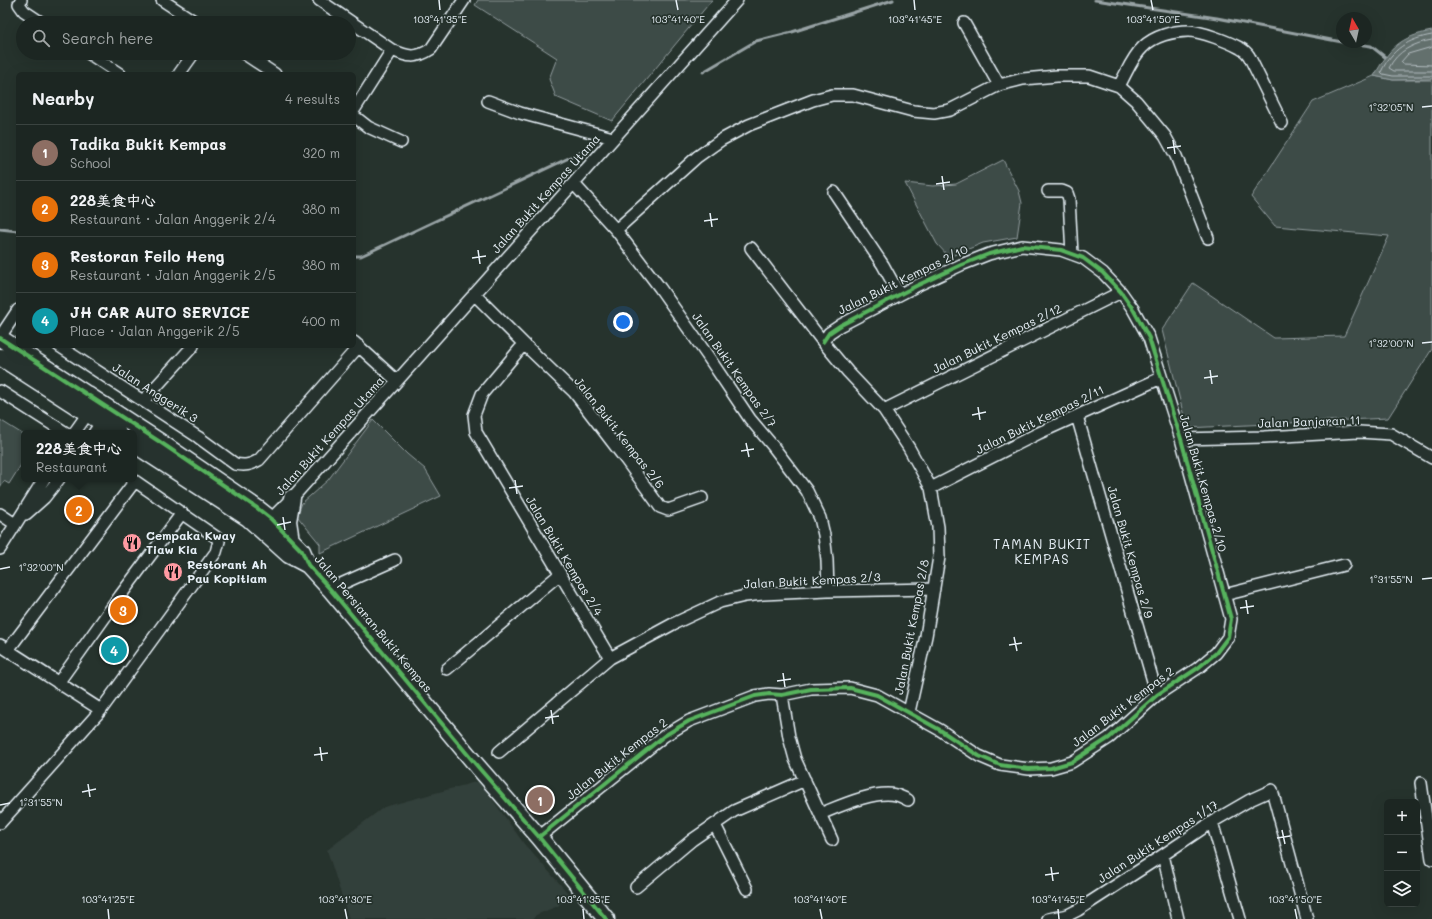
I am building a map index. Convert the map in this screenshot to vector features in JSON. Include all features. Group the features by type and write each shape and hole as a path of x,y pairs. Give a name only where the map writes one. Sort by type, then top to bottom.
{"street":[{"path":"162,0 186,16"},
{"path":"319,0 342,16"},
{"path":"356,25 392,50 405,56 424,54 431,49 464,0"},
{"name":"Jalan Bukit Kempas Utama","path":"266,524 292,498 737,0"},
{"path":"20,2 24,11 32,16"},
{"path":"964,23 999,85"},
{"path":"1119,86 1135,57 1143,47 1156,38 1173,33 1189,31 1222,40 1242,49 1249,56 1282,123"},
{"path":"356,107 392,50"},
{"path":"99,60 117,72"},
{"path":"180,72 189,60"},
{"path":"254,60 272,72"},
{"path":"616,230 696,157 721,140 749,125 813,100 832,95 853,95 913,111 934,113 950,110 999,85 1024,79 1057,76 1090,76 1119,86 1136,101 1165,136 1176,156 1208,238"},
{"path":"488,101 520,113 613,138"},
{"path":"356,118 368,127 401,142"},
{"name":"Jalan Bukit Kempas 2/7","path":"574,184 616,230 660,288 750,420 807,491 820,518 824,535 827,560 828,591"},
{"path":"1048,190 1067,193 1069,199 1072,254"},
{"path":"834,192 883,265 899,294"},
{"name":"Jalan Bukit Kempas 2/10","path":"823,342 829,333 840,325 899,294 961,265 989,254 1022,246 1061,250 1083,258 1103,273 1121,292 1147,334 1181,439 1231,619"},
{"name":"Jalan Bukit Kempas 2/8","path":"751,248 823,342 848,372 884,410 909,448 931,488 935,502 938,527 939,558 926,636 909,712"},
{"name":"Jalan Bukit Kempas 2/12","path":"884,410 1121,292"},
{"name":"Jalan Bukit Kempas 2/6","path":"474,294 574,392 660,507 668,510 702,498"},
{"path":"0,338 16,316"},
{"name":"Jalan Persiaran Bukit Kempas","path":"0,338 92,407 102,422 114,430"},
{"path":"356,344 397,381"},
{"name":"Jalan Bukit Kempas 2/4","path":"524,344 482,394 474,415 476,432 610,658"},
{"name":"Jalan Anggerik 3","path":"62,348 235,464 242,466 250,465 259,460 353,348"},
{"path":"143,401 191,348"},
{"name":"Jalan Persiaran Bukit Kempas","path":"0,357 92,407"},
{"name":"Jalan Bukit Kempas 2/11","path":"931,488 1039,433 1161,378"},
{"path":"0,391 61,430"},
{"path":"76,430 92,407"},
{"name":"Jalan Bukit Kempas 2/9","path":"1077,416 1157,695"},
{"name":"Jalan Persiaran Bukit Kempas","path":"102,422 117,430"},
{"name":"Jalan Banjaran 11","path":"1181,439 1359,432 1391,434 1432,458"},
{"name":"Jalan Persiaran Bukit Kempas","path":"137,440 229,488 266,524 289,555 308,565"},
{"name":"Jalan Persiaran Bukit Kempas","path":"137,446 248,518 266,524 291,540 302,551 308,565 330,589 478,767 539,837 606,919"},
{"path":"0,549 42,482"},
{"path":"15,524 44,498 57,482"},
{"path":"101,710 4,648 131,482"},
{"path":"1,821 101,710 216,552 220,541 216,537 136,482"},
{"path":"291,540 288,521 292,498"},
{"path":"58,683 182,513"},
{"path":"0,514 15,524"},
{"path":"330,589 395,560"},
{"path":"1224,595 1344,564"},
{"path":"447,669 560,574"},
{"name":"Jalan Bukit Kempas 2/3","path":"499,752 610,658 672,624 720,602 744,596 828,591 934,590"},
{"name":"Jalan Bukit Kempas 2","path":"539,837 664,736 689,721 755,696 769,694 782,695 812,689 850,688 877,695 940,730 978,756 1000,765 1029,769 1051,768 1072,762 1109,738 1157,695 1198,668 1216,653 1228,637 1231,619"},
{"path":"782,695 789,737 795,759 832,840"},
{"path":"636,886 692,840 734,810 805,780"},
{"path":"1421,783 1432,860"},
{"name":"Jalan Bukit Kempas 1/17","path":"1048,919 1078,910 1212,822 1250,800 1272,790 1307,919"},
{"path":"820,814 859,798 876,795 895,794 908,800"},
{"path":"1212,822 1240,919"},
{"path":"715,825 747,890"},
{"path":"1163,855 1178,919"}],"shaded area":[{"path":"478,0 712,0 612,121 556,97 549,79 557,58 475,5"},
{"path":"1374,76 1393,80 1432,80 1432,349 1388,418 1187,428 1162,330 1193,283 1274,338 1344,336 1389,236 1275,226 1251,197 1313,102"},
{"path":"1003,160 1019,191 1022,203 1017,237 983,243 949,257 937,244 905,183 933,186 956,184"},
{"path":"0,420 21,433 21,465 9,484 4,481 0,487"},
{"path":"373,420 407,454 425,469 441,496 320,553 320,544 297,516 302,503 328,480"},
{"path":"479,781 525,845 569,894 558,906 536,915 533,919 349,919 327,850 384,807"}],"water":[{"path":"1432,31 1432,79 1393,80 1374,76 1385,58 1403,40"}],"waterway":[{"path":"703,72 756,41 792,32 893,0"},
{"path":"1095,0 1217,18 1336,41"},
{"path":"1372,47 1385,57"},
{"path":"356,256 361,256 590,148"},
{"path":"0,229 16,231"}],"cycle path":[{"path":"539,837 664,736 689,721 755,696 769,694 782,695 811,689 850,688 877,695 940,730 979,756 1000,765 1029,769 1051,768 1072,762 1109,738 1157,695 1198,668 1216,653 1228,637 1231,619 1181,439 1149,338 1133,309 1121,292 1103,273 1083,258 1061,250 1022,246 989,254 916,286 841,325 829,333 823,342"},
{"path":"0,338 160,442 271,519 302,551 308,565 330,589 478,767 539,837 606,919"}],"place":[{"name":"228美食中心","path":"79,510"},
{"name":"Cempaka Kway Tiaw Kia","path":"132,543"},
{"name":"Restorant Ah Pau Kopitiam","path":"173,572"},
{"name":"Restoran Feilo Heng","path":"123,610"},
{"name":"JH CAR AUTO SERVICE","path":"114,650"},
{"name":"Tadika Bukit Kempas","path":"540,800"}],"district":[{"name":"TAMAN BUKIT KEMPAS","path":"1042,552"}]}
